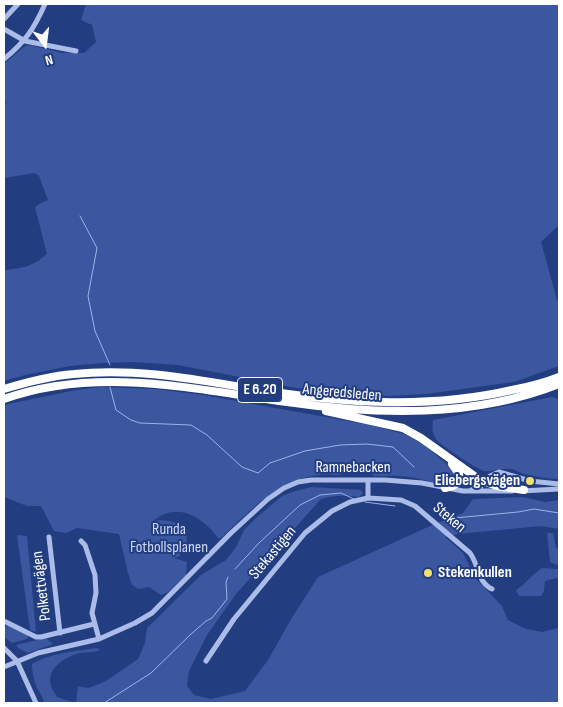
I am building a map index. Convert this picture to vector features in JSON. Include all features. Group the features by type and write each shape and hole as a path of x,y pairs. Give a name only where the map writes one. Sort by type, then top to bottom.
{"highway":[{"name":"Angeredsleden","path":"4,389 50,377 117,372 184,378 285,394 371,403 413,403 497,394 557,379"},
{"name":"Angeredsleden","path":"4,399 29,391 69,383 119,381 188,387 288,402 361,410 415,411 459,408 528,395 557,379"},
{"path":"288,402 403,428 421,438 485,482 497,486 524,490"},
{"path":"442,453 457,470 460,478 456,485 445,488"}],"street":[{"path":"4,19 18,4"},
{"path":"4,59 25,40 37,23 45,4"},
{"path":"4,29 25,40 76,51"},
{"path":"463,491 477,488 492,474 499,472 530,481 559,484"},
{"name":"Ramnebacken","path":"4,668 38,653 99,640 129,626 152,612 248,516 284,488 298,482 311,480 404,481 463,491 559,489"},
{"path":"368,480 368,498"},
{"name":"Steken","path":"368,498 401,500 421,510 470,553 475,560 482,581 492,589"},
{"name":"Stekastigen","path":"206,661 234,619 306,533 332,511 350,502 368,498"},
{"name":"Polkettvägen","path":"49,537 60,633"},
{"path":"81,541 89,555 96,580 96,593 92,614 99,640"},
{"path":"4,621 36,637 94,624"},
{"path":"4,648 17,661 36,703"}],"green space":[{"path":"86,4 559,4 559,225 541,242 557,300 559,300 559,366 514,382 426,394 388,396 296,388 178,365 132,362 70,366 4,381 4,270 27,266 37,262 47,254 35,207 48,200 39,176 35,173 4,178 4,105 6,102 4,98 4,64 25,46 29,45 63,53 84,53 96,42 92,25 81,20"},
{"name":"Runda Fotbollsplanen","path":"101,387 155,389 203,395 370,425 404,434 424,444 455,472 456,480 453,484 442,484 406,476 374,476 362,471 304,478 290,483 265,498 221,538 218,538 204,523 188,514 171,512 162,515 153,521 171,522 183,528 187,538 186,549 178,557 174,558 187,562 186,575 167,593 161,595 149,587 139,589 132,585 119,534 77,528 66,533 54,531 41,506 27,506 4,497 4,406 76,390"},
{"path":"552,397 558,399 559,479 529,475 512,469 484,471 444,446 436,439 432,428 433,420"},
{"path":"311,487 361,490 363,493 359,497 340,496 321,499 236,594 207,635 189,671 187,686 194,695 211,699 245,691 268,660 318,577 463,513 473,499 523,497 545,502 559,500 559,529 541,526 458,534 445,537 463,553 476,579 502,606 508,620 526,629 542,632 559,628 559,703 76,703 78,686 88,688 106,681 138,659 145,643 147,628 201,575 226,560 236,547 244,530 282,496"},
{"path":"547,533 553,533 556,548 559,549 559,564 557,565 550,562"},
{"path":"17,535 27,536 36,632 30,630"},
{"path":"542,568 558,569 559,580 557,578 545,581 544,591 541,596 519,596 516,590"},
{"path":"7,625 29,635 27,639 12,643 4,637 4,629"},
{"path":"46,638 53,644 28,653 16,645"},
{"path":"97,648 100,650 80,653 63,660 51,674 51,686 57,697 76,703 44,703 35,682 32,664 55,655"}],"waterway":[{"path":"80,216 97,248 88,296 95,331 110,365"},
{"path":"110,387 116,410 131,420 140,423 191,425 207,435 242,467 258,473 270,463 305,451 340,445 367,444 393,447 414,467"},
{"path":"235,569 259,543 300,505 320,495 341,493 354,499"},
{"path":"365,502 395,506"},
{"path":"444,519 534,509 559,513"},
{"path":"104,703 151,673 190,635 212,618 227,599 226,582 228,577"}],"place":[{"name":"Eliebergsvägen","path":"530,481"},
{"name":"Stekenkullen","path":"428,573"}]}
